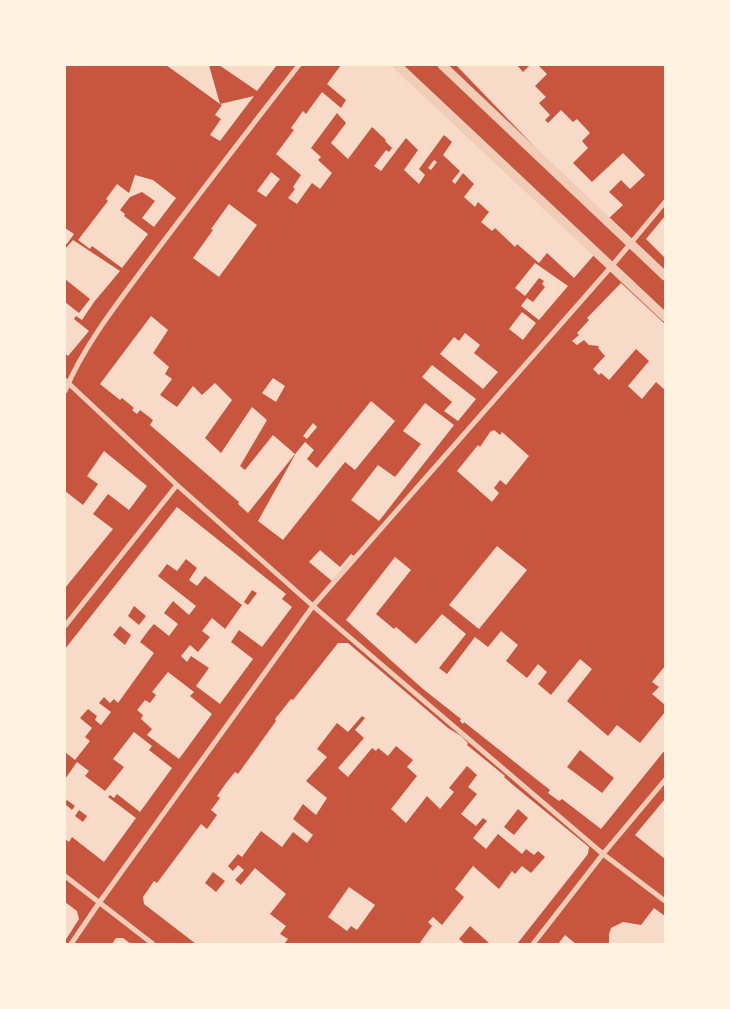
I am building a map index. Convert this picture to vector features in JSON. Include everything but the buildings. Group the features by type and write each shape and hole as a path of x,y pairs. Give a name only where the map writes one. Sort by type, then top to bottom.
{"street":[{"path":"65,391 66,383 99,330 204,187 298,65"},
{"path":"397,65 665,317"},
{"path":"442,65 665,276"},
{"path":"71,944 98,903 314,606 611,267 665,202"},
{"path":"66,383 177,485 314,606 602,854 665,901"},
{"path":"65,626 177,485"},
{"path":"533,944 602,854 665,780"},
{"path":"65,876 153,944"}]}
